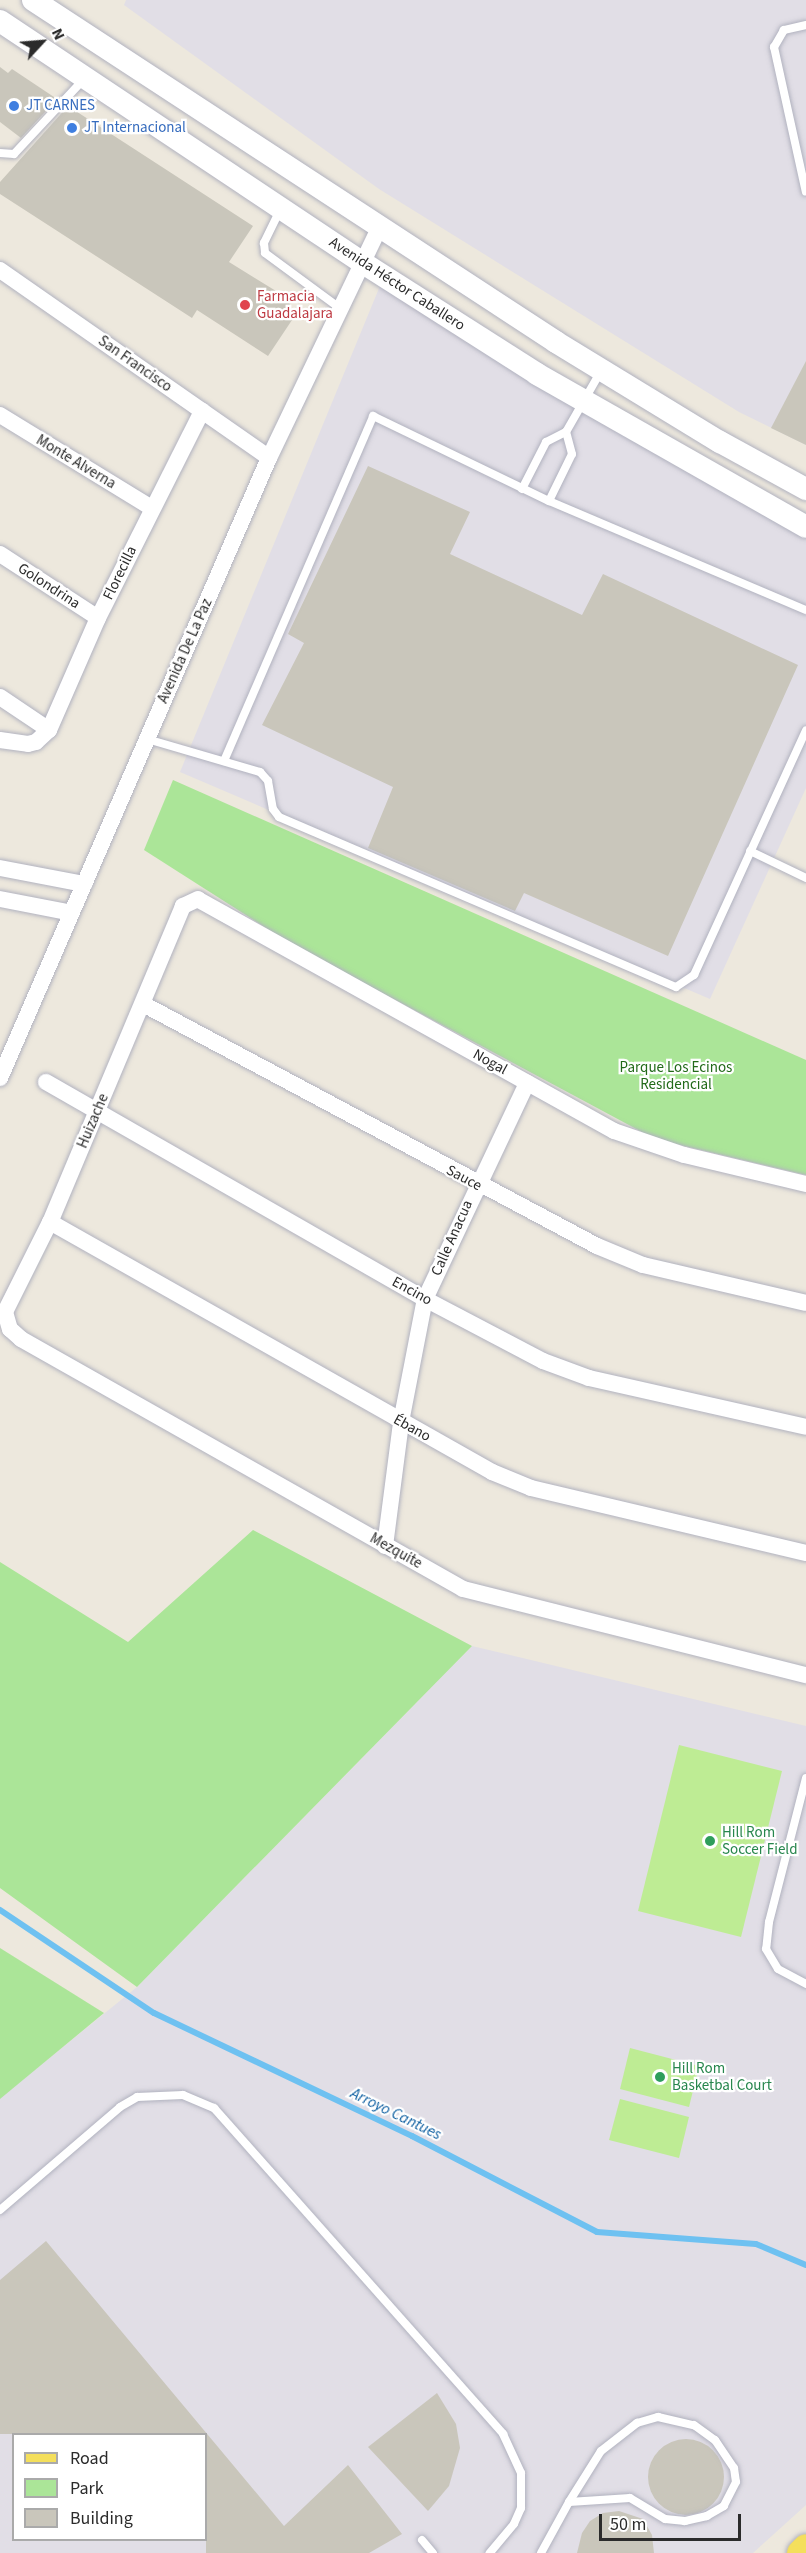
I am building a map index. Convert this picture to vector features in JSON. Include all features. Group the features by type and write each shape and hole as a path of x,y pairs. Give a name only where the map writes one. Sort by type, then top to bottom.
{"main road":[{"path":"47,4 153,79 602,371 806,489"},
{"name":"Avenida Héctor Caballero","path":"0,21 280,209 582,402 806,527"},
{"path":"132,111 153,79"},
{"path":"800,2553 806,2547"}],"street":[{"name":"Avenida De La Paz","path":"0,1078 269,458 379,228"},
{"name":"San Francisco","path":"0,270 269,458"},
{"name":"Florecilla","path":"46,734 98,618 202,411"},
{"name":"Monte Alverna","path":"0,415 152,508"},
{"name":"Golondrina","path":"0,555 98,618"},
{"path":"0,697 46,734 27,744 0,740"},
{"path":"0,868 84,884"},
{"path":"0,899 72,913"},
{"name":"Huizache","path":"21,1339 6,1320 7,1305 50,1222 183,906 191,900"},
{"name":"Nogal","path":"191,900 204,900 614,1131 684,1155 806,1184"},
{"name":"Sauce","path":"143,1004 477,1185 643,1265 806,1303"},
{"name":"Encino","path":"46,1082 425,1299 543,1361 589,1378 806,1427"},
{"name":"Calle Anacua","path":"385,1546 401,1422 425,1299 527,1083"},
{"name":"Ébano","path":"50,1222 492,1472 531,1488 806,1553"},
{"name":"Mezquite","path":"21,1339 463,1589 488,1598 806,1675"}],"lane":[{"path":"806,25 784,30 774,47 806,192"},
{"path":"0,153 14,154 84,78"},
{"path":"280,209 264,243 265,253 341,309"},
{"path":"522,489 546,442 566,432 602,371"},
{"path":"224,761 373,416 522,489 806,610"},
{"path":"549,501 572,454 566,432"},
{"path":"147,739 224,761 265,776 273,809 279,817 669,986 684,984 694,975 806,730"},
{"path":"750,851 806,878"},
{"path":"806,1778 769,1922 766,1949 778,1969 806,1984"},
{"path":"0,2210 120,2107 137,2097 183,2095 214,2108 503,2434 521,2473 521,2508 514,2524 490,2553"},
{"path":"541,2553 569,2502 602,2451 637,2423 658,2417 694,2425 715,2440 734,2468 736,2482 724,2506 707,2516 685,2521 665,2519 630,2498 569,2502"},
{"path":"422,2540 433,2553"}],"shaded area":[{"path":"126,0 806,0 806,445 739,412 379,189 124,5"},
{"path":"382,281 806,526 806,788 710,999 180,772"},
{"path":"472,1646 806,1726 806,2505 753,2553 0,2553 0,2098 137,1987"}],"green space":[{"name":"Parque Los Ecinos Residencial","path":"173,780 806,1060 806,1175 655,1139 291,944 144,850"},
{"path":"253,1530 472,1646 137,1987 0,1888 0,1562 128,1642"},
{"name":"Hill Rom Soccer Field","path":"679,1745 782,1771 741,1937 638,1911"},
{"path":"0,1948 104,2013 0,2099"},
{"name":"Hill Rom Basketbal Court","path":"630,2048 699,2066 689,2107 620,2089"},
{"path":"620,2099 689,2117 679,2158 609,2140"}],"building":[{"path":"0,67 8,73 12,69 57,99 21,138 0,122"},
{"path":"68,106 253,226 229,262 289,299 292,320 268,356 197,310 192,318 0,194 0,182"},
{"path":"806,361 806,445 771,428"},
{"path":"368,466 470,512 450,554 582,615 603,574 798,665 668,956 524,893 515,911 368,848 393,787 262,725 304,643 288,634"},
{"path":"46,2241 206,2433 0,2434 0,2280"},
{"path":"437,2393 456,2424 460,2448 449,2486 428,2511 368,2447"},
{"path":"207,2434 284,2526 348,2465 402,2534 369,2553 206,2553"},
{"path":"686,2439 700,2442 713,2450 721,2463 724,2477 721,2491 713,2504 700,2512 686,2515 672,2512 659,2504 651,2491 648,2477 651,2463 659,2450 672,2442"},
{"path":"619,2511 643,2519 652,2535 654,2553 577,2553 582,2533 590,2521 603,2513"}],"waterway":[{"name":"Arroyo Cantues","path":"0,1910 154,2013 412,2136 597,2232 756,2244 806,2265"}],"place":[{"name":"JT CARNES","path":"14,106"},
{"name":"JT Internacional","path":"72,128"},
{"name":"Farmacia Guadalajara","path":"245,305"},
{"name":"Hill Rom Soccer Field","path":"710,1841"},
{"name":"Hill Rom Basketbal Court","path":"660,2077"}]}
